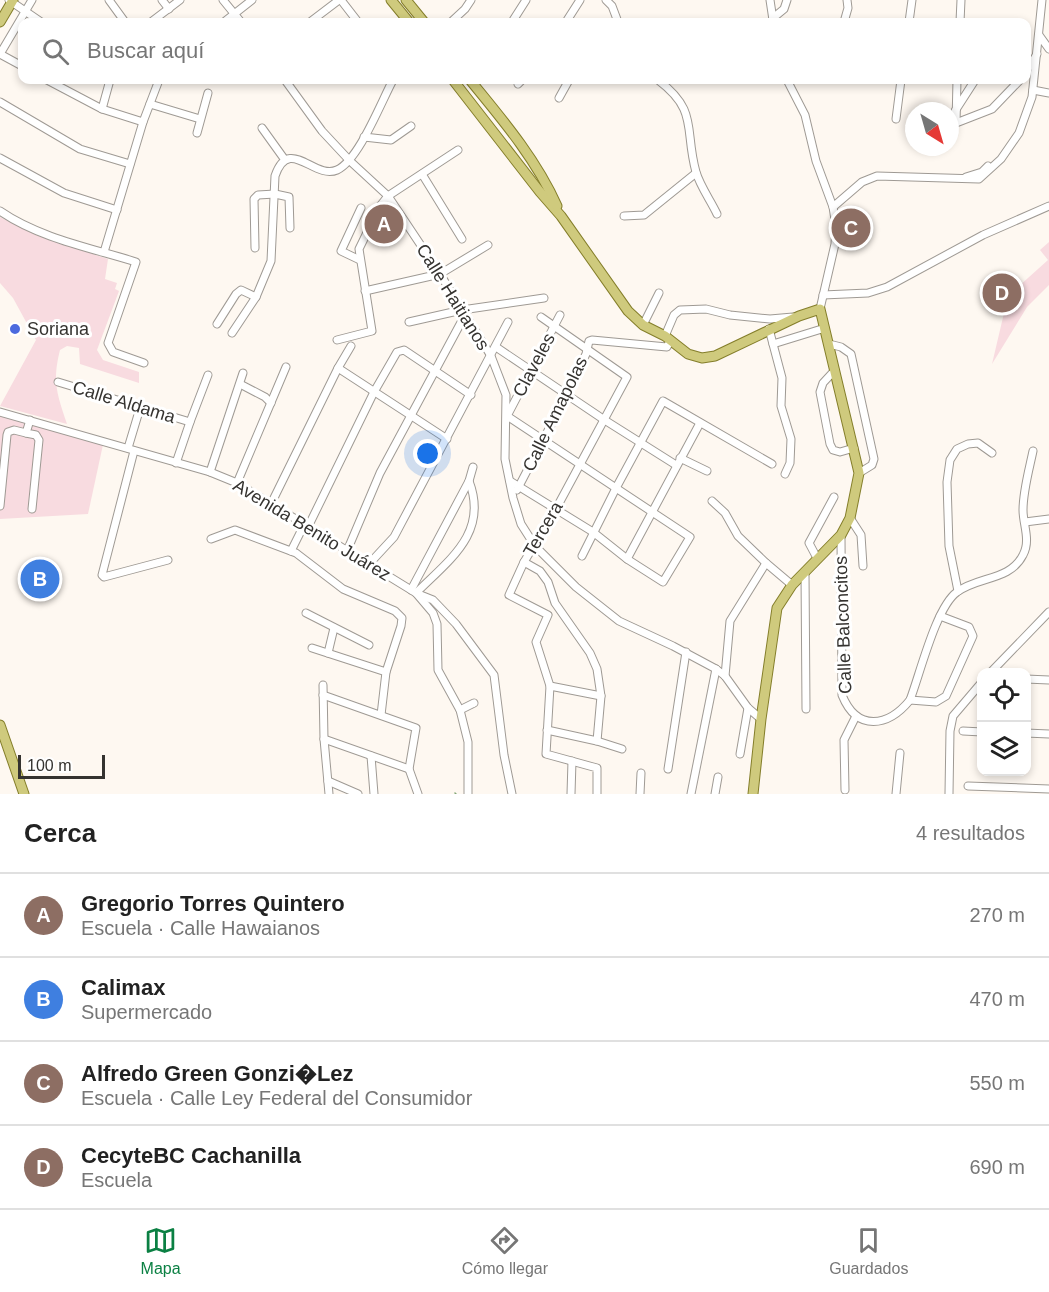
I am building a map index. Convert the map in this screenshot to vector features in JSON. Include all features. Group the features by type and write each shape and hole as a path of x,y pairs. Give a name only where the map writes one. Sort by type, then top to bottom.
{"main road":[{"path":"391,0 406,18"},
{"path":"0,22 11,1"},
{"path":"408,1 421,18"},
{"path":"456,84 561,216 628,311 643,325 668,338 688,354 702,358 715,356 769,329 820,309 859,473 850,518 841,535 792,585 777,608 753,794"},
{"path":"473,84 509,129 548,187 561,216"},
{"path":"1,730 24,794"}],"street":[{"path":"21,18 32,0"},
{"path":"109,0 123,18"},
{"path":"162,0 169,9"},
{"path":"157,18 180,0"},
{"path":"223,0 238,18"},
{"path":"229,18 252,0"},
{"path":"315,18 340,0 355,18"},
{"path":"455,18 471,0"},
{"path":"515,18 526,0"},
{"path":"569,18 580,0"},
{"path":"606,0 612,6 617,18"},
{"path":"770,0 773,18"},
{"path":"775,18 784,9 787,0"},
{"path":"845,18 848,8 847,0"},
{"path":"910,18 912,0"},
{"path":"960,18 961,0"},
{"path":"833,207 861,182 877,176 979,179 1019,133 1033,90 1042,0"},
{"path":"11,1 35,18"},
{"path":"18,23 0,54 18,64"},
{"path":"1039,35 1049,49"},
{"path":"1031,64 1038,52"},
{"path":"55,84 102,109 143,122"},
{"path":"102,109 109,84"},
{"path":"104,252 143,122 158,84"},
{"name":"Calle Haitianos","path":"288,84 322,131 350,162 388,196 491,356 506,395 506,459 513,498 521,524 535,546 576,587 619,621 686,652 716,669 725,676 748,708 761,719"},
{"path":"232,333 256,297 271,261 275,176 279,166 285,160 292,158 330,172 350,162 391,84"},
{"path":"558,98 567,84"},
{"path":"663,84 682,102 688,120 696,173 717,214"},
{"path":"789,84 805,115 816,161 833,207 836,226 835,244 820,309"},
{"path":"896,119 898,84"},
{"path":"956,102 957,84"},
{"path":"959,105 972,84"},
{"path":"959,121 992,109 1016,84"},
{"path":"1033,90 1049,93"},
{"path":"197,133 208,93"},
{"path":"0,102 80,149 130,165"},
{"path":"150,104 200,120"},
{"path":"364,137 391,140 411,126"},
{"path":"262,128 285,160"},
{"path":"337,340 372,331 359,249 380,206 388,196 458,150"},
{"path":"0,159 64,193 117,210"},
{"path":"624,216 644,215 696,173"},
{"path":"422,174 462,239"},
{"path":"255,248 254,199 258,195 275,194 289,197 290,228"},
{"path":"823,295 868,293 887,287 982,235 1049,206"},
{"path":"360,260 341,251 361,208"},
{"path":"0,211 48,235 136,262 108,343 113,352 144,363"},
{"path":"365,291 440,274 488,245"},
{"path":"217,324 241,290 256,297"},
{"path":"643,325 659,293"},
{"path":"409,322 544,298"},
{"path":"668,338 674,315 680,310 706,309 730,315 770,319 799,316"},
{"path":"347,551 380,473 464,313"},
{"name":"Claveles","path":"507,416 560,315"},
{"path":"541,317 627,376 603,419"},
{"path":"369,564 394,537 508,322"},
{"path":"773,344 825,328"},
{"path":"769,329 782,378 781,406 791,439 790,463 785,474"},
{"name":"Calle Amapolas","path":"513,498 567,394 589,341 592,339 667,347 668,338"},
{"path":"829,344 841,346 851,354 874,459 872,465 859,473"},
{"path":"271,504 351,346"},
{"path":"496,347 641,443 678,461 707,471"},
{"path":"291,551 397,352 404,350 471,395"},
{"path":"237,483 286,367"},
{"path":"338,368 447,439"},
{"path":"835,370 823,382 820,392 830,444 833,450 840,452 854,448"},
{"path":"210,472 243,373"},
{"path":"176,463 208,375"},
{"name":"Calle Aldama","path":"58,382 190,422"},
{"path":"240,384 265,397 271,403"},
{"path":"582,556 663,401 772,464"},
{"path":"140,408 102,575 104,578 168,560"},
{"name":"Avenida Benito Juárez","path":"0,412 210,472 237,483 414,592 433,613 437,624 438,670 460,710 468,742 468,794"},
{"path":"507,416 690,537 663,582 627,559 593,532 510,481"},
{"name":"Tercera","path":"550,686 536,642 548,615 509,595 524,562 556,509 603,419"},
{"path":"26,433 30,420"},
{"path":"627,559 700,423"},
{"path":"0,506 7,435 14,430 36,435 39,440 32,509"},
{"path":"958,591 949,546 947,482 950,460 957,449 968,444 978,443 992,453"},
{"path":"940,616 969,627 972,636 946,696 936,702 910,700 940,616 947,602 958,591 1005,574 1018,564 1025,553 1027,540 1023,509 1033,451"},
{"path":"414,592 469,481 473,467"},
{"path":"414,592 460,549 472,528 474,494 469,481"},
{"path":"817,558 809,543 834,497"},
{"path":"712,501 726,513 738,536 792,585"},
{"path":"850,518 861,536 863,566"},
{"path":"1024,522 1049,519"},
{"path":"211,538 235,530 291,551 344,589 395,610 402,618 401,626 386,672 381,715"},
{"name":"Calle Balconcitos","path":"841,535 841,686 846,704 856,716 870,722 882,721 902,710 910,700"},
{"path":"524,562 540,571 548,582 555,603 590,653 597,669 601,696 597,741"},
{"path":"725,676 730,621 766,563"},
{"path":"805,572 806,709"},
{"path":"414,592 433,600 456,624 494,675 504,755 512,794"},
{"path":"995,668 1049,612"},
{"path":"306,613 369,645"},
{"path":"327,653 334,628"},
{"path":"312,648 386,672"},
{"path":"668,769 686,652"},
{"path":"691,794 716,669"},
{"path":"1031,680 1049,680"},
{"path":"323,685 324,739 329,794"},
{"path":"597,794 597,768 546,754 550,686 601,696"},
{"path":"949,794 950,731 953,716 977,687"},
{"path":"323,695 416,728 409,769 418,794"},
{"path":"460,710 474,703"},
{"path":"740,754 748,708"},
{"path":"845,790 844,740 856,716"},
{"path":"547,730 622,749"},
{"path":"963,731 977,732"},
{"path":"1031,733 1049,734"},
{"path":"324,739 409,769"},
{"path":"896,794 900,753"},
{"path":"371,756 374,794"},
{"path":"571,794 572,761"},
{"path":"640,794 641,772"},
{"path":"715,794 718,777"},
{"path":"328,781 358,794"},
{"path":"968,786 1049,789"}],"shaded area":[{"path":"0,217 36,235 108,259 105,279 117,283 115,289 119,291 97,350 103,360 139,372 139,383 80,364 79,348 67,346 60,350 56,380 58,396 67,424 0,406 36,340 13,298 0,283"},
{"path":"1049,242 1049,285 1027,307 992,364 1008,296 1048,260 1040,250"},
{"path":"0,412 104,440 88,514 0,519"}],"place":[{"name":"Gregorio Torres Quintero","path":"384,224"},
{"name":"Alfredo Green Gonzi�Lez","path":"851,228"},
{"name":"CecyteBC Cachanilla","path":"1002,293"},
{"name":"Soriana","path":"15,329"},
{"name":"Calimax","path":"40,579"}]}
